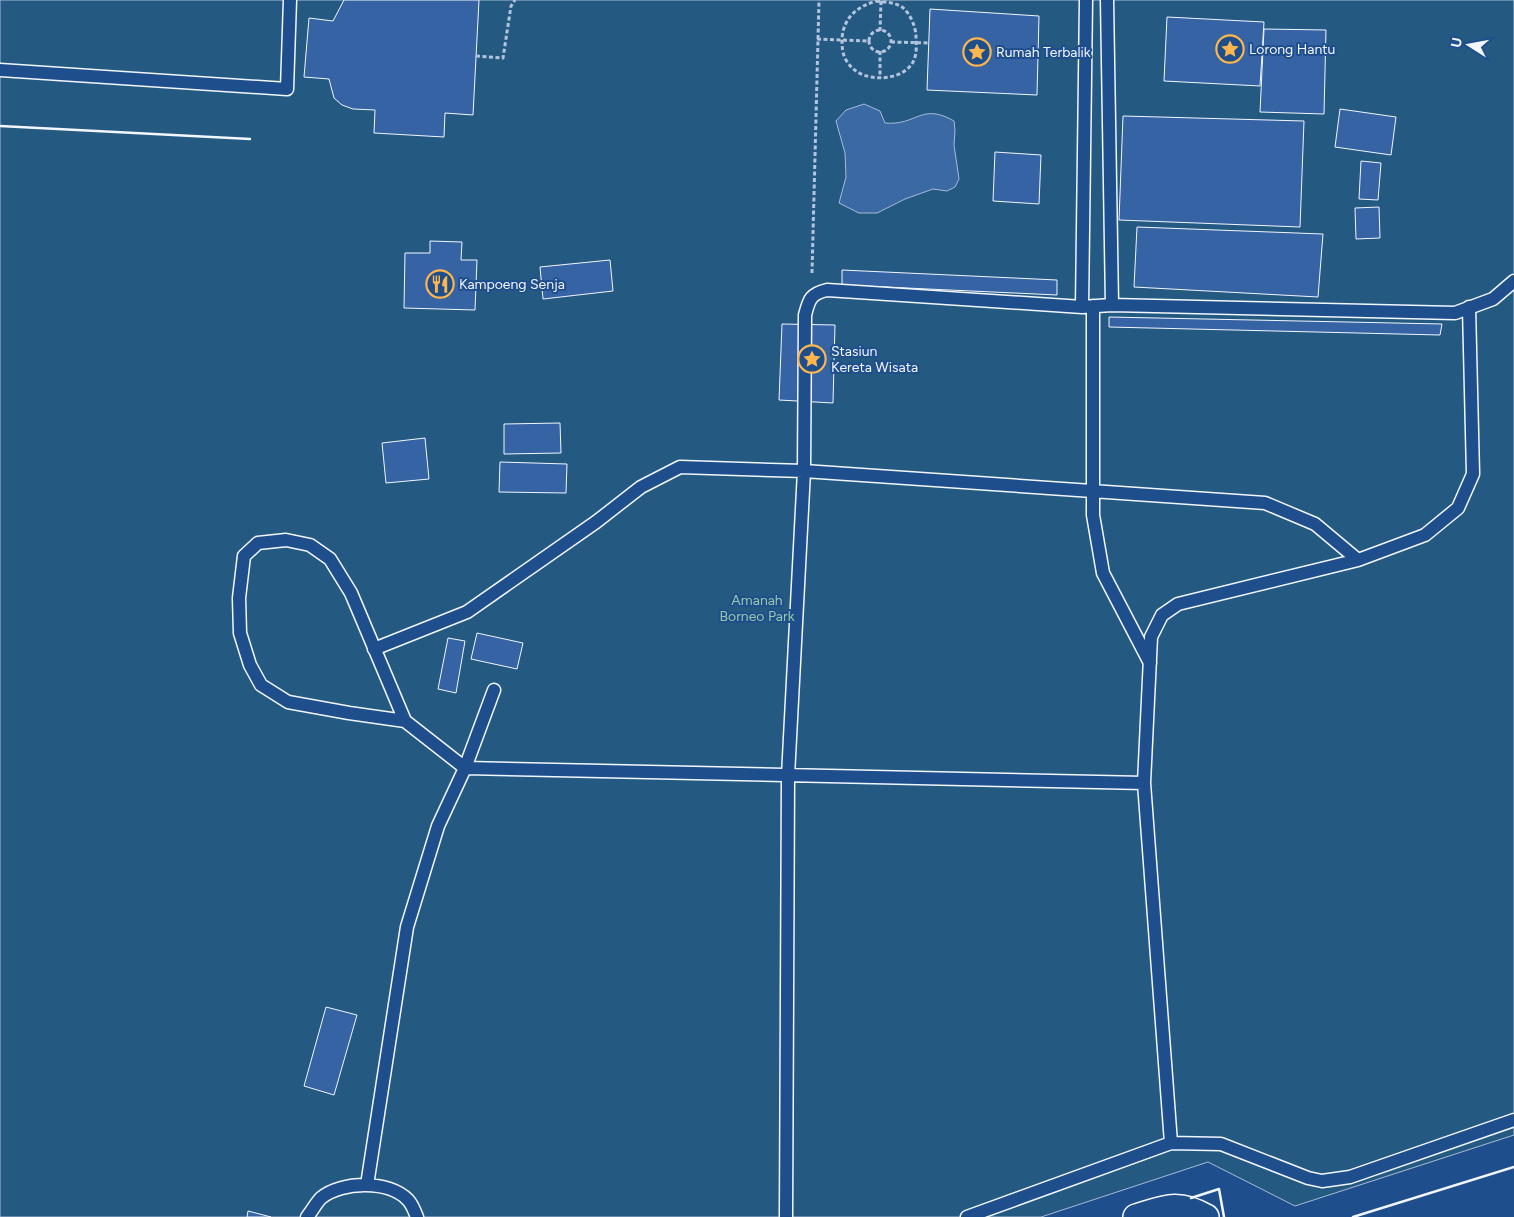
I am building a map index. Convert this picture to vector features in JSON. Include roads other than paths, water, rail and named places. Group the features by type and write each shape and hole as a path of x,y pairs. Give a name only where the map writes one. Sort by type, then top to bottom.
{"street":[{"path":"1136,1217 1160,1209 1181,1206 1195,1210 1206,1217"}],"lane":[{"path":"0,70 287,89 290,0"},
{"path":"1086,0 1088,306 1093,515 1103,573 1150,663"},
{"path":"1107,0 1112,305"},
{"path":"786,1217 788,776 804,471 805,315 811,296 817,292 827,290 1088,306 1455,313 1493,299 1514,280"},
{"path":"1171,1143 1144,783 1151,637 1162,615 1178,604 1358,560 1426,535 1458,508 1473,474 1469,307"},
{"path":"374,649 467,612 588,528 641,487 680,467 804,471 1265,503 1316,524 1358,560"},
{"path":"405,721 288,702 261,685 250,665 240,633 239,598 244,556 258,544 286,540 310,545 330,559 351,593 405,721 465,768 1144,783"},
{"path":"367,1185 407,927 438,826 465,768 494,690"},
{"path":"968,1217 1171,1143 1221,1144 1308,1178 1322,1181 1350,1178 1514,1120"},
{"path":"307,1217 321,1198 343,1187 367,1185 386,1187 408,1200 417,1217"}],"place":[{"name":"Lorong Hantu","path":"1230,49"},
{"name":"Rumah Terbalik","path":"977,52"},
{"name":"Kampoeng Senja","path":"440,284"},
{"name":"Stasiun Kereta Wisata","path":"812,359"}],"park label":[{"name":"Amanah Borneo Park","path":"757,608"}]}
